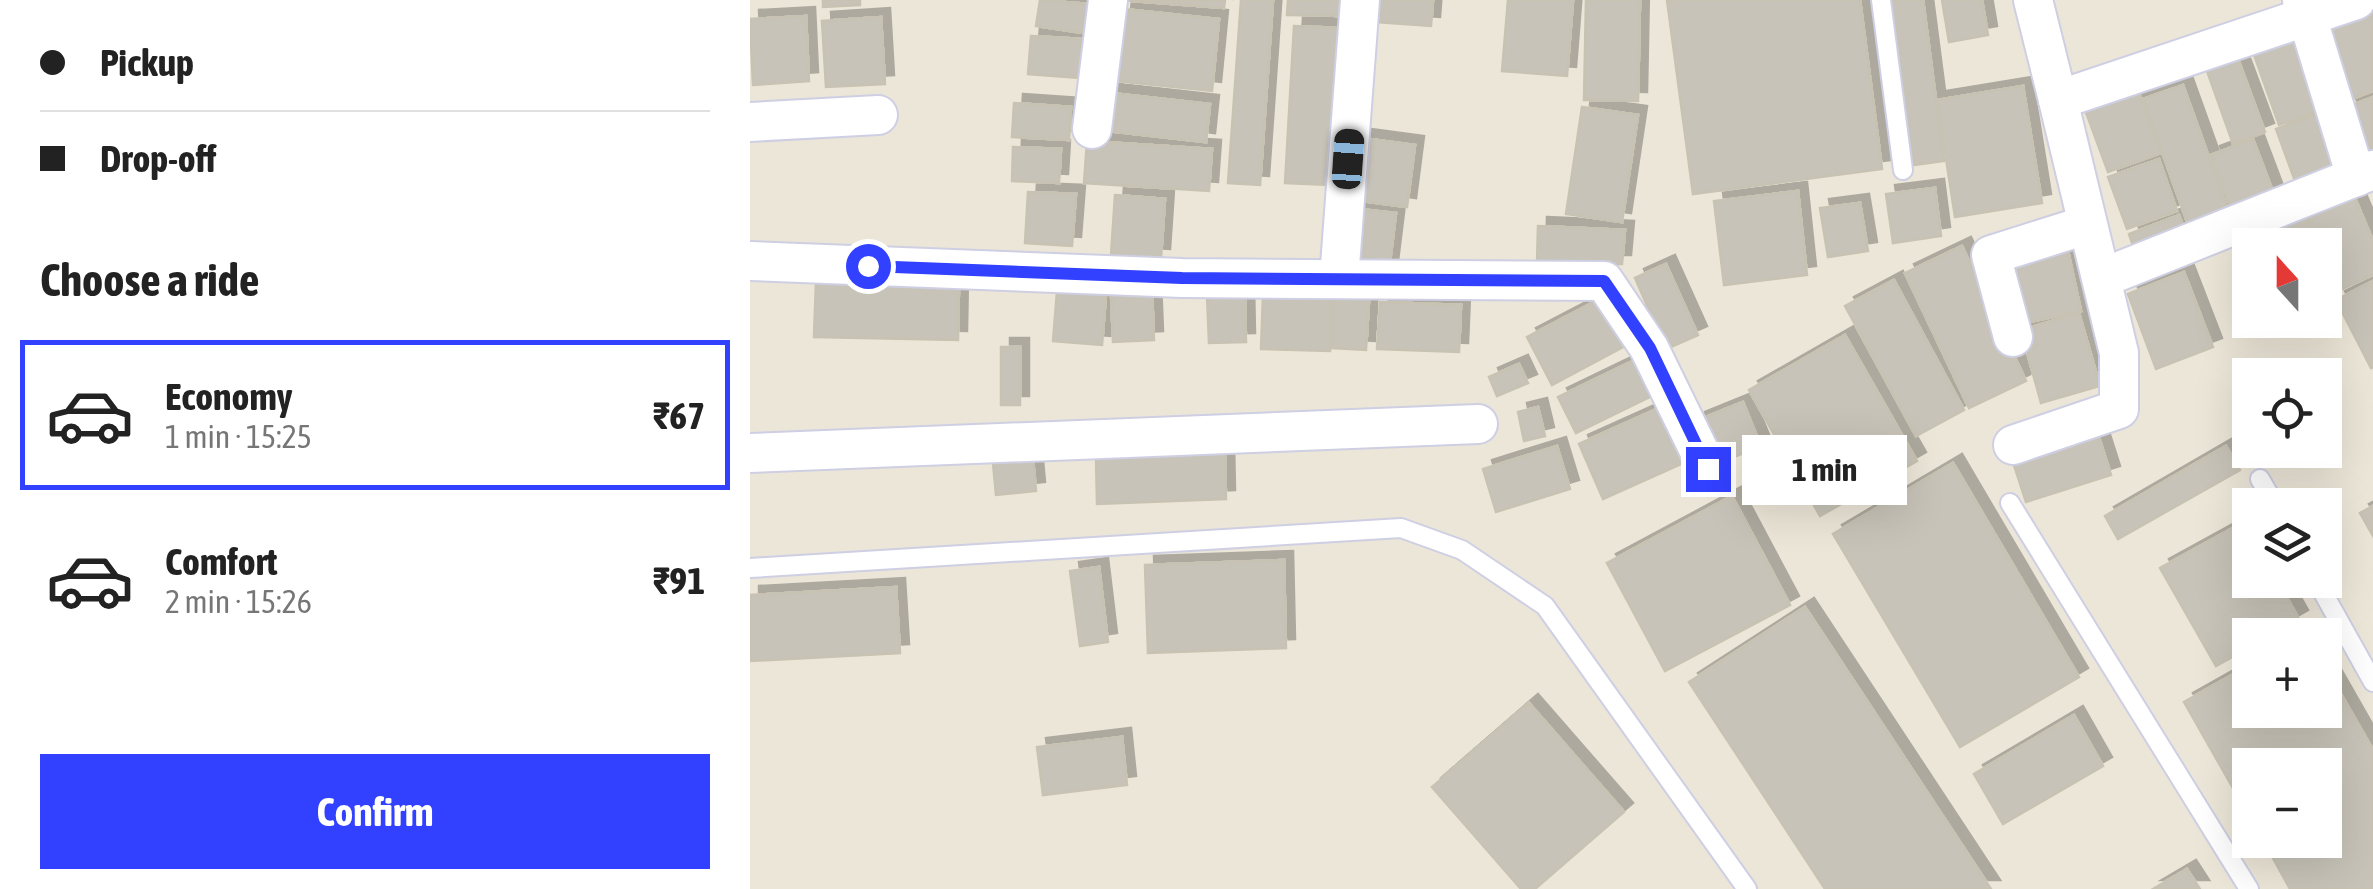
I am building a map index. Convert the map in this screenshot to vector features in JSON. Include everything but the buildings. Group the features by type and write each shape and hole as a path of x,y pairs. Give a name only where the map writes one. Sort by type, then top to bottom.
{"street":[{"path":"1092,129 1108,0"},
{"path":"1340,278 1360,0"},
{"path":"2012,445 2119,408 2119,354 2035,0"},
{"path":"2058,100 2305,9 2356,0"},
{"path":"2102,278 2365,174 2305,9"},
{"path":"750,122 878,115"},
{"path":"2014,336 1991,255 2086,225"},
{"path":"750,261 1182,278 1604,281 1650,348 1708,469"},
{"path":"750,453 1478,424"}],"lane":[{"path":"1882,0 1903,170"},
{"path":"2260,478 2265,488"},
{"path":"2010,503 2249,889"},
{"path":"750,568 1401,528 1462,550 1546,606 1748,889"},
{"path":"2326,598 2373,682"}],"route":[{"path":"868,266 1182,278 1604,281 1650,348 1708,469"}]}
